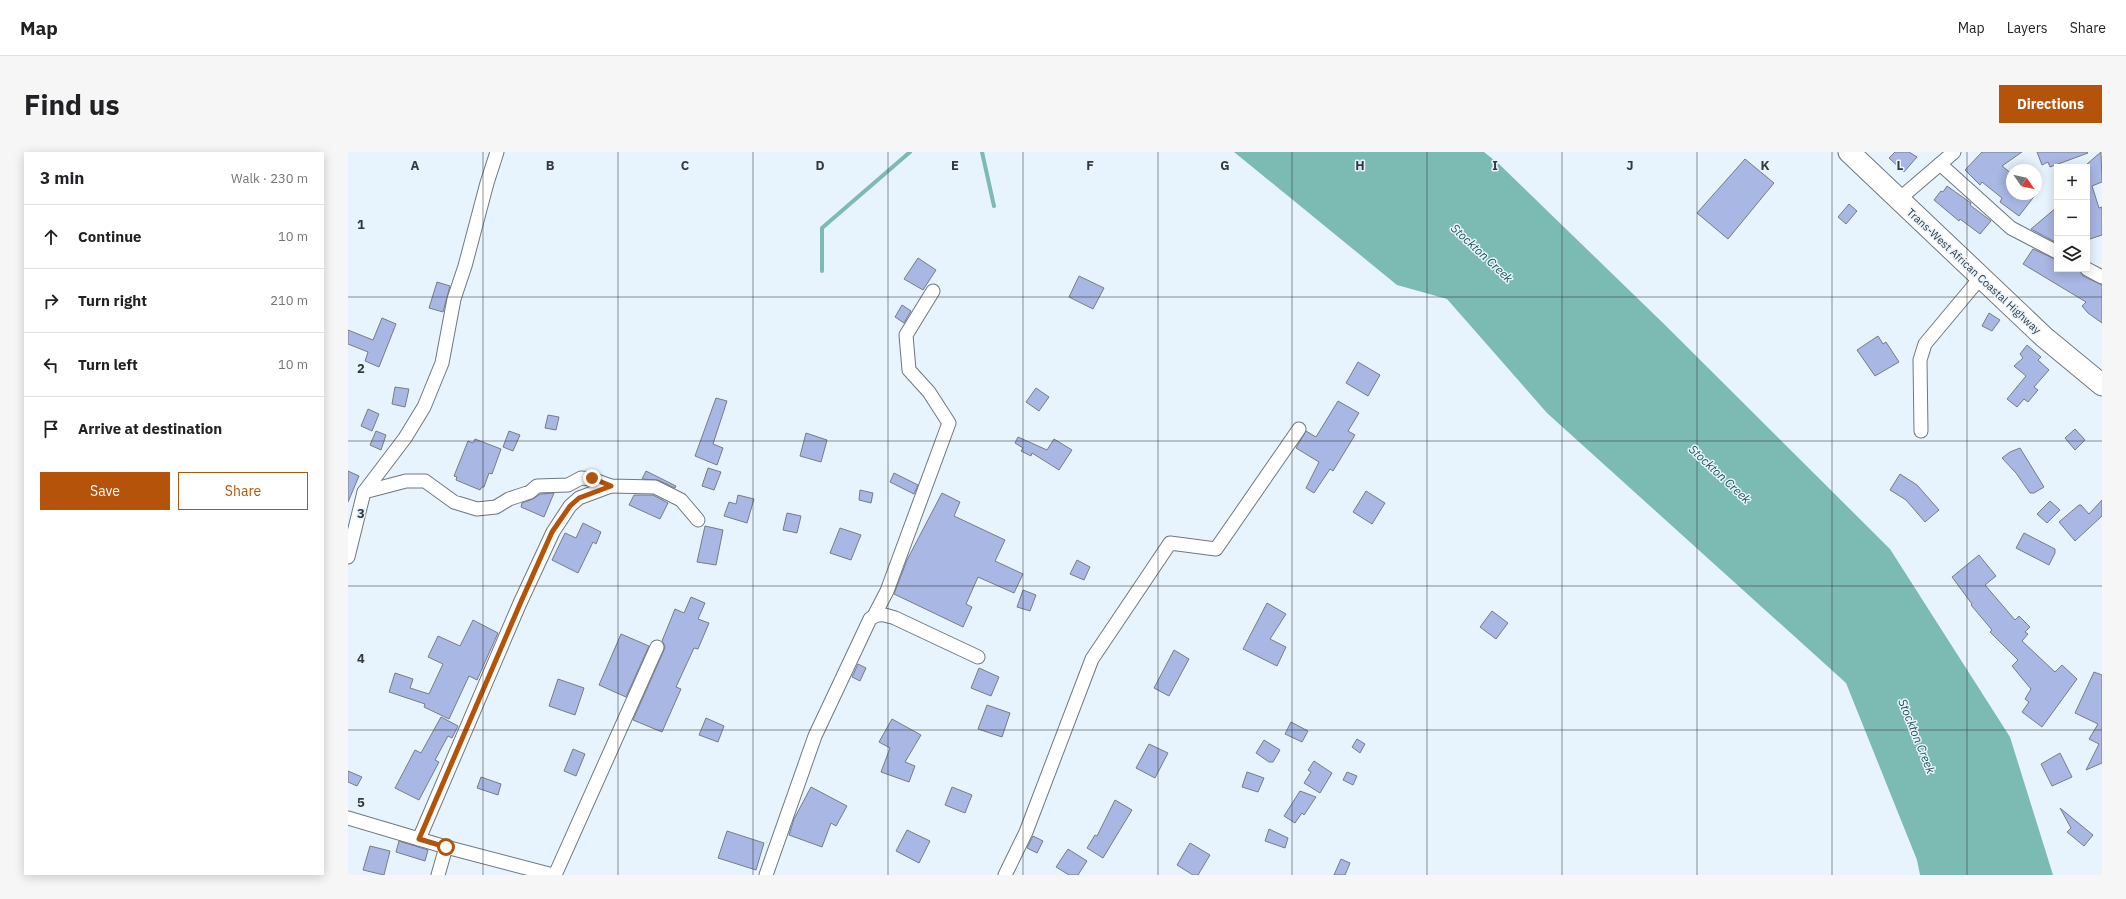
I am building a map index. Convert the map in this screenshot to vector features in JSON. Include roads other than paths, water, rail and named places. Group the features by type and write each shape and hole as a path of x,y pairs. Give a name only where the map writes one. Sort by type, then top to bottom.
{"highway":[{"name":"Trans-West African Coastal Highway","path":"1850,152 1898,200 2044,337 2102,386"}],"street":[{"path":"348,557 364,492 406,438 424,407 442,363 454,299 466,266 487,183 497,152"},
{"path":"1898,200 1954,152"},
{"path":"1940,164 2011,228 2054,250"},
{"path":"2090,271 2102,277"},
{"path":"1921,431 1920,360 1925,344 1981,277"},
{"path":"766,875 816,736 865,626 875,614 887,591 948,423 929,392 909,370 906,335 933,290"},
{"path":"1005,875 1026,832 1092,660 1170,543 1216,549 1299,429"},
{"path":"364,492 406,481 425,481 454,502 477,509 496,507 509,499 530,492 537,486 568,485 581,478 592,478 611,486"},
{"path":"419,839 552,532 570,506 579,498 611,486 655,486 681,500 698,520"},
{"path":"875,614 895,618 978,657"},
{"path":"348,818 446,847 554,875 657,647"},
{"path":"438,875 446,847"}],"water":[{"name":"Stockton Creek","path":"1234,152 1484,152 1499,164 1664,324 1890,549 2010,737 2053,875 1920,875 1917,860 1846,683 1547,413 1447,299 1397,285"}],"waterway":[{"path":"822,271 822,228 910,152"},
{"path":"982,152 994,206"}]}
